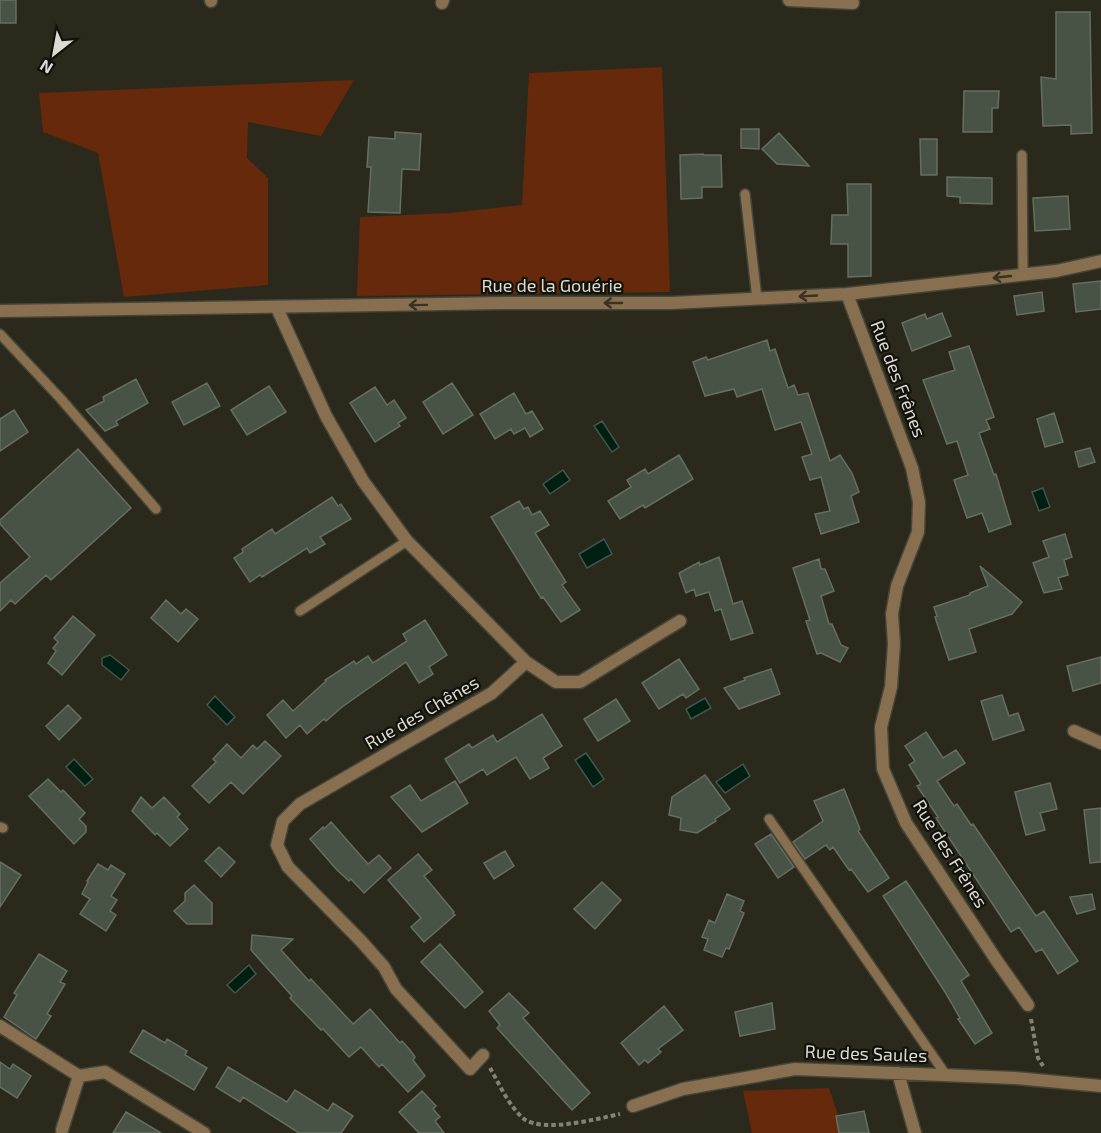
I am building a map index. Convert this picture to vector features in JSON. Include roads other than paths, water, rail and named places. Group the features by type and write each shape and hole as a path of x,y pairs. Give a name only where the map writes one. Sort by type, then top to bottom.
{"street":[{"path":"789,0 853,3"},
{"name":"Rue de la Gouérie","path":"0,311 504,303 672,303 847,294 1056,271 1101,261"},
{"name":"Rue des Frênes","path":"847,294 912,468 919,502 918,532 897,586 892,614 894,644 891,687 881,727 882,770 906,823 1028,1005"},
{"path":"277,308 326,416 363,481 407,541 526,662 556,682 580,682 680,621"},
{"name":"Rue des Chênes","path":"483,1055 470,1069 396,989 384,967 361,941 288,867 277,845 283,820 300,804 492,693 526,662"},
{"path":"1074,731 1101,743"},
{"path":"0,1026 79,1076 105,1072 204,1133"},
{"name":"Rue des Saules","path":"633,1106 683,1089 795,1069 1054,1081 1101,1086"},
{"path":"898,1073 915,1133"},
{"path":"62,1130 79,1076"}],"lane":[{"path":"1022,155 1023,274"},
{"path":"745,194 757,299"},
{"path":"0,334 61,399 156,509"},
{"path":"300,611 407,541"},
{"path":"769,819 946,1075"}]}
